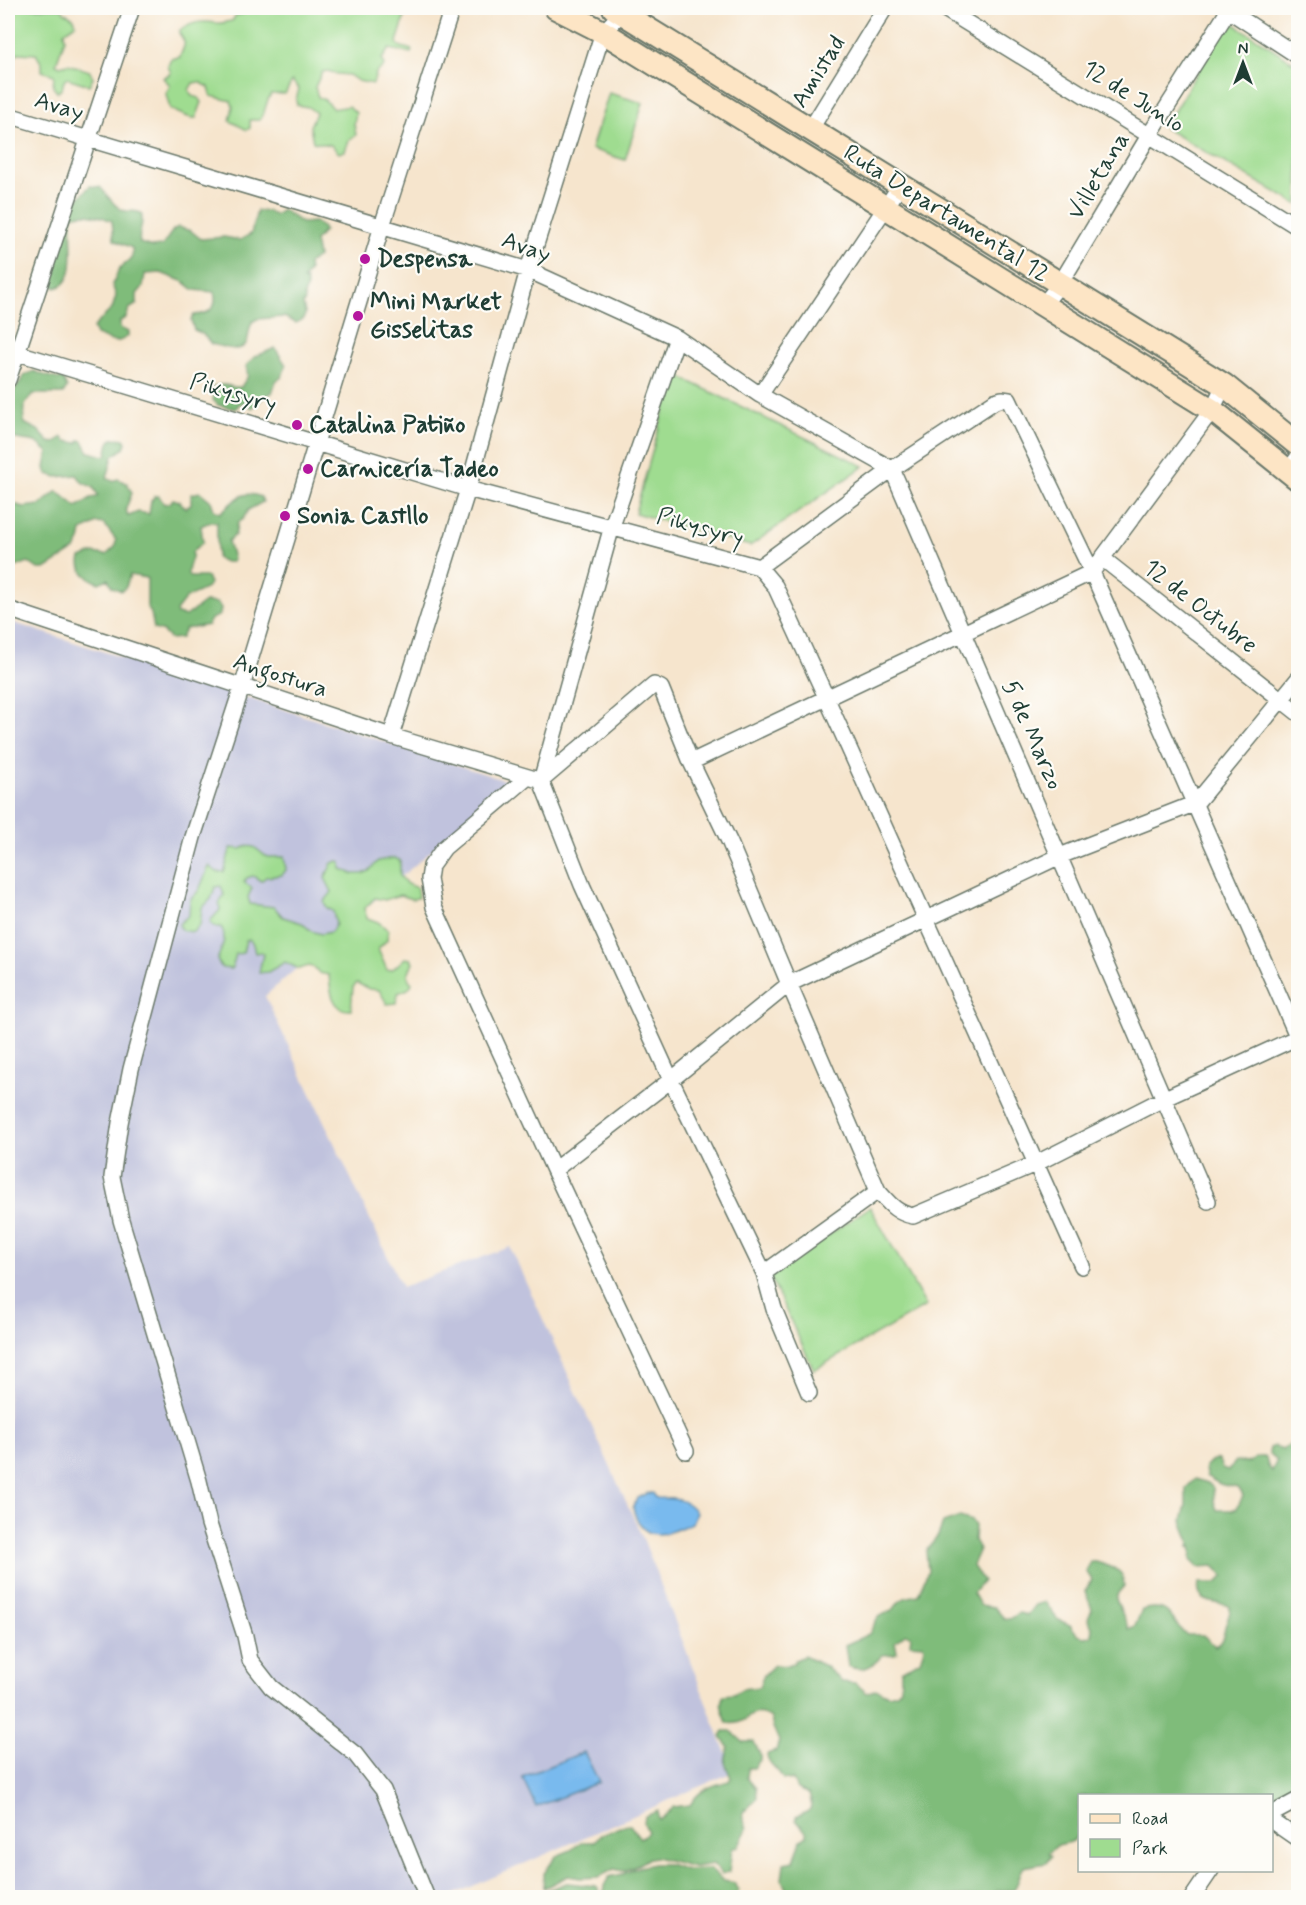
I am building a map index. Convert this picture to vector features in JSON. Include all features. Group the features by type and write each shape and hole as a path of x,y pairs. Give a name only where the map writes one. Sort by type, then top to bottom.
{"main road":[{"name":"Ruta Departamental 12","path":"556,8 603,32 1212,410 1295,469"},
{"name":"Ruta Departamental 12","path":"621,9 810,130 1224,385 1299,445"}],"street":[{"path":"8,380 12,352 132,8"},
{"path":"426,1898 383,1790 355,1754 271,1687 250,1660 121,1220 112,1177 131,1069 193,837 242,687 382,225 452,8"},
{"name":"Amistad","path":"810,130 885,8"},
{"name":"12 de Junio","path":"943,8 1299,227"},
{"path":"1228,8 1299,56"},
{"name":"Villetana","path":"1043,305 1060,284 1228,8"},
{"path":"391,736 468,489 528,270 603,32 621,9"},
{"name":"Avay","path":"8,115 528,270 677,338 760,394 892,469"},
{"path":"760,394 900,186"},
{"path":"677,338 612,526 534,779 671,1080 764,1273 774,1309 809,1393"},
{"name":"Pikysyry","path":"12,352 468,489 759,567"},
{"path":"691,762 1092,572 1212,410 1224,385"},
{"path":"686,1451 434,907 429,879 431,866 444,848 654,685 661,688 691,762 730,843 878,1191 894,1209 903,1215 912,1216 1035,1164 1163,1099 1298,1037 1092,572 1009,400 1002,399 995,401 892,469 759,567 775,586 924,919 1035,1164 1082,1266"},
{"name":"5 de Marzo","path":"892,469 1208,1201"},
{"name":"12 de Octubre","path":"1102,558 1299,712"},
{"name":"Angostura","path":"8,609 391,736 534,779"},
{"path":"554,1170 671,1080 789,984 1060,856 1196,803 1299,680"},
{"path":"764,1273 878,1191"},
{"path":"1273,1813 1299,1800"},
{"path":"1273,1822 1299,1839"},
{"path":"1192,1898 1210,1872"}],"shaded area":[{"path":"8,621 510,782 265,996 402,1287 510,1247 644,1541 733,1772 448,1897 8,1897"}],"green space":[{"path":"8,8 62,8 74,18 76,24 64,32 65,39 56,64 60,66 68,64 90,71 93,78 89,85 67,78 62,89 57,92 53,87 54,75 42,71 42,64 36,54 18,53 13,60 8,59"},
{"path":"246,8 405,8 404,21 397,42 399,46 412,50 411,53 389,49 382,59 384,66 376,73 373,84 358,81 349,75 328,71 322,72 315,87 318,97 325,100 333,109 349,106 356,113 354,124 356,135 349,140 345,151 339,153 331,145 313,142 310,126 316,113 308,107 297,105 299,89 292,81 285,94 271,94 260,120 250,120 250,128 247,130 230,121 233,106 231,101 211,96 209,87 199,82 193,83 189,90 192,96 199,98 202,102 196,118 170,109 166,94 170,85 163,78 171,73 168,66 171,59 180,57 184,47 180,30 198,22 232,21 236,15 243,14"},
{"path":"1228,20 1298,65 1298,205 1164,128"},
{"path":"609,93 643,103 625,160 591,149"},
{"path":"90,186 100,187 122,210 141,213 140,243 152,247 162,246 173,230 178,227 191,231 201,239 224,237 240,240 251,234 257,211 267,211 275,215 283,210 302,223 315,222 324,231 315,241 318,257 308,264 309,271 303,280 306,280 307,286 303,304 304,319 296,323 284,317 257,319 252,322 247,342 241,348 231,349 211,344 203,334 194,330 191,320 194,315 212,309 215,302 214,292 194,290 184,282 161,273 145,274 143,287 137,294 137,304 129,309 126,318 120,321 120,328 128,332 128,336 115,342 96,335 93,328 112,309 116,296 112,284 119,270 133,252 132,248 114,240 112,221 87,214 73,216 72,257 68,277 63,284 55,288 50,280 54,271 53,257 71,203"},
{"path":"275,348 286,365 272,393 266,395 252,408 245,402 239,404 236,409 218,405 213,400 213,387 225,385 241,387 248,376 246,366 254,357"},
{"path":"34,371 52,378 63,379 67,388 63,394 33,394 25,404 24,423 38,430 49,442 55,443 62,437 66,441 78,443 80,440 89,452 104,456 107,454 111,440 119,438 126,442 124,448 113,456 107,478 127,483 132,493 126,508 129,516 138,512 149,514 151,501 155,496 159,496 164,504 170,503 173,499 186,508 191,504 191,494 200,492 211,501 214,510 220,513 243,495 261,497 263,502 248,510 243,519 238,522 235,535 228,541 232,562 225,562 217,558 217,522 201,526 203,542 192,552 188,575 207,577 210,583 207,588 186,598 176,611 177,614 186,616 205,602 217,603 221,608 220,615 211,619 208,625 185,629 181,638 170,639 163,632 154,629 151,613 147,607 147,578 130,575 126,587 121,591 112,587 108,579 99,583 84,574 80,563 81,558 93,553 106,555 115,547 116,540 104,524 97,523 82,531 75,550 45,569 38,569 28,562 16,567 8,564 8,507 11,503 23,507 40,505 57,491 77,507 98,495 93,487 83,483 77,475 57,477 47,474 45,468 48,452 38,444 15,438 8,440 8,419 12,410 14,391 25,375"},
{"path":"674,374 864,466 750,546 635,513"},
{"path":"247,846 254,847 267,857 284,857 286,870 282,875 266,877 261,881 253,876 247,878 244,882 252,888 248,897 250,904 274,907 283,917 302,923 311,931 321,934 331,932 336,924 333,911 327,908 324,902 332,892 325,878 332,863 341,862 341,869 353,874 363,874 378,861 394,858 400,860 400,876 407,884 417,888 418,898 412,899 400,895 385,900 375,898 364,909 367,918 378,922 388,930 387,940 378,949 387,970 393,969 405,958 413,962 408,974 411,986 398,993 396,1003 387,1004 379,990 369,989 357,983 353,987 351,1010 345,1010 333,999 329,975 319,973 315,968 309,966 299,969 285,962 268,972 259,973 263,954 255,953 249,939 246,940 243,953 236,954 232,969 222,968 217,960 223,944 223,931 221,927 215,927 210,923 220,910 219,904 224,895 221,886 215,887 211,899 202,908 200,925 193,932 181,930 179,924 189,915 190,900 199,890 209,866 217,872 224,872 231,848 241,849"},
{"path":"870,1207 926,1306 814,1370 769,1275"},
{"path":"1298,1441 1298,1794 1287,1795 1280,1803 1273,1806 1273,1794 1078,1794 1078,1835 1071,1842 1058,1845 1048,1853 1051,1856 1046,1863 1024,1867 1013,1890 997,1891 988,1896 913,1897 910,1894 882,1895 861,1892 845,1896 829,1892 807,1894 787,1891 782,1880 784,1863 794,1861 801,1840 807,1836 796,1817 810,1810 809,1794 797,1789 793,1780 783,1779 769,1761 767,1754 776,1751 779,1741 771,1718 758,1713 740,1722 727,1723 722,1705 724,1695 734,1694 742,1689 759,1687 764,1675 774,1665 788,1666 804,1656 825,1666 842,1682 855,1683 867,1693 876,1689 888,1695 897,1693 901,1688 901,1671 920,1660 923,1645 910,1644 911,1635 905,1634 895,1642 897,1652 895,1654 882,1655 871,1665 858,1669 848,1666 845,1645 869,1634 878,1617 893,1610 899,1602 918,1595 928,1571 926,1551 938,1536 943,1523 960,1517 972,1521 975,1526 974,1540 979,1549 972,1565 983,1581 973,1593 980,1605 994,1607 1004,1618 1010,1619 1019,1613 1027,1615 1035,1605 1045,1602 1057,1619 1070,1625 1078,1635 1091,1636 1093,1630 1088,1618 1092,1609 1085,1591 1092,1580 1086,1571 1091,1562 1095,1562 1113,1568 1121,1574 1124,1586 1116,1599 1129,1629 1135,1626 1142,1610 1159,1608 1165,1610 1187,1635 1203,1635 1215,1646 1222,1639 1230,1607 1202,1598 1198,1590 1199,1583 1217,1583 1224,1576 1214,1566 1198,1567 1191,1560 1190,1541 1182,1521 1186,1505 1186,1488 1195,1479 1208,1483 1213,1488 1217,1510 1237,1508 1243,1496 1240,1490 1219,1484 1206,1476 1205,1467 1211,1461 1219,1460 1222,1469 1228,1471 1236,1461 1247,1463 1260,1457 1266,1458 1272,1471 1277,1460 1269,1453 1270,1448 1274,1446 1282,1450"},
{"path":"724,1731 731,1731 743,1742 754,1742 760,1754 760,1760 754,1768 748,1768 747,1778 756,1788 757,1798 743,1812 742,1817 747,1829 738,1846 732,1849 729,1872 722,1874 713,1864 694,1867 656,1857 649,1858 623,1871 614,1869 599,1877 568,1876 544,1888 543,1875 556,1856 571,1850 581,1842 594,1842 600,1835 626,1825 630,1825 640,1838 648,1832 644,1823 645,1816 658,1811 660,1820 674,1807 690,1805 702,1791 729,1781 731,1778 725,1763 728,1747 721,1736"},
{"path":"654,1864 668,1864 687,1870 709,1869 724,1881 734,1883 739,1890 734,1897 603,1897 604,1886 609,1877"},
{"path":"567,1883 596,1886 598,1897 534,1897 544,1892"}],"water":[{"path":"653,1493 656,1498 679,1500 689,1504 696,1513 692,1523 673,1531 656,1534 642,1528 633,1508 637,1498"},
{"path":"584,1752 599,1782 536,1807 522,1777"}],"place":[{"name":"Despensa","path":"365,259"},
{"name":"Mini Market Gisselitas","path":"358,316"},
{"name":"Catalina Patiño","path":"297,425"},
{"name":"Carnicería Tadeo","path":"308,469"},
{"name":"Sonia Castllo","path":"285,516"}]}
